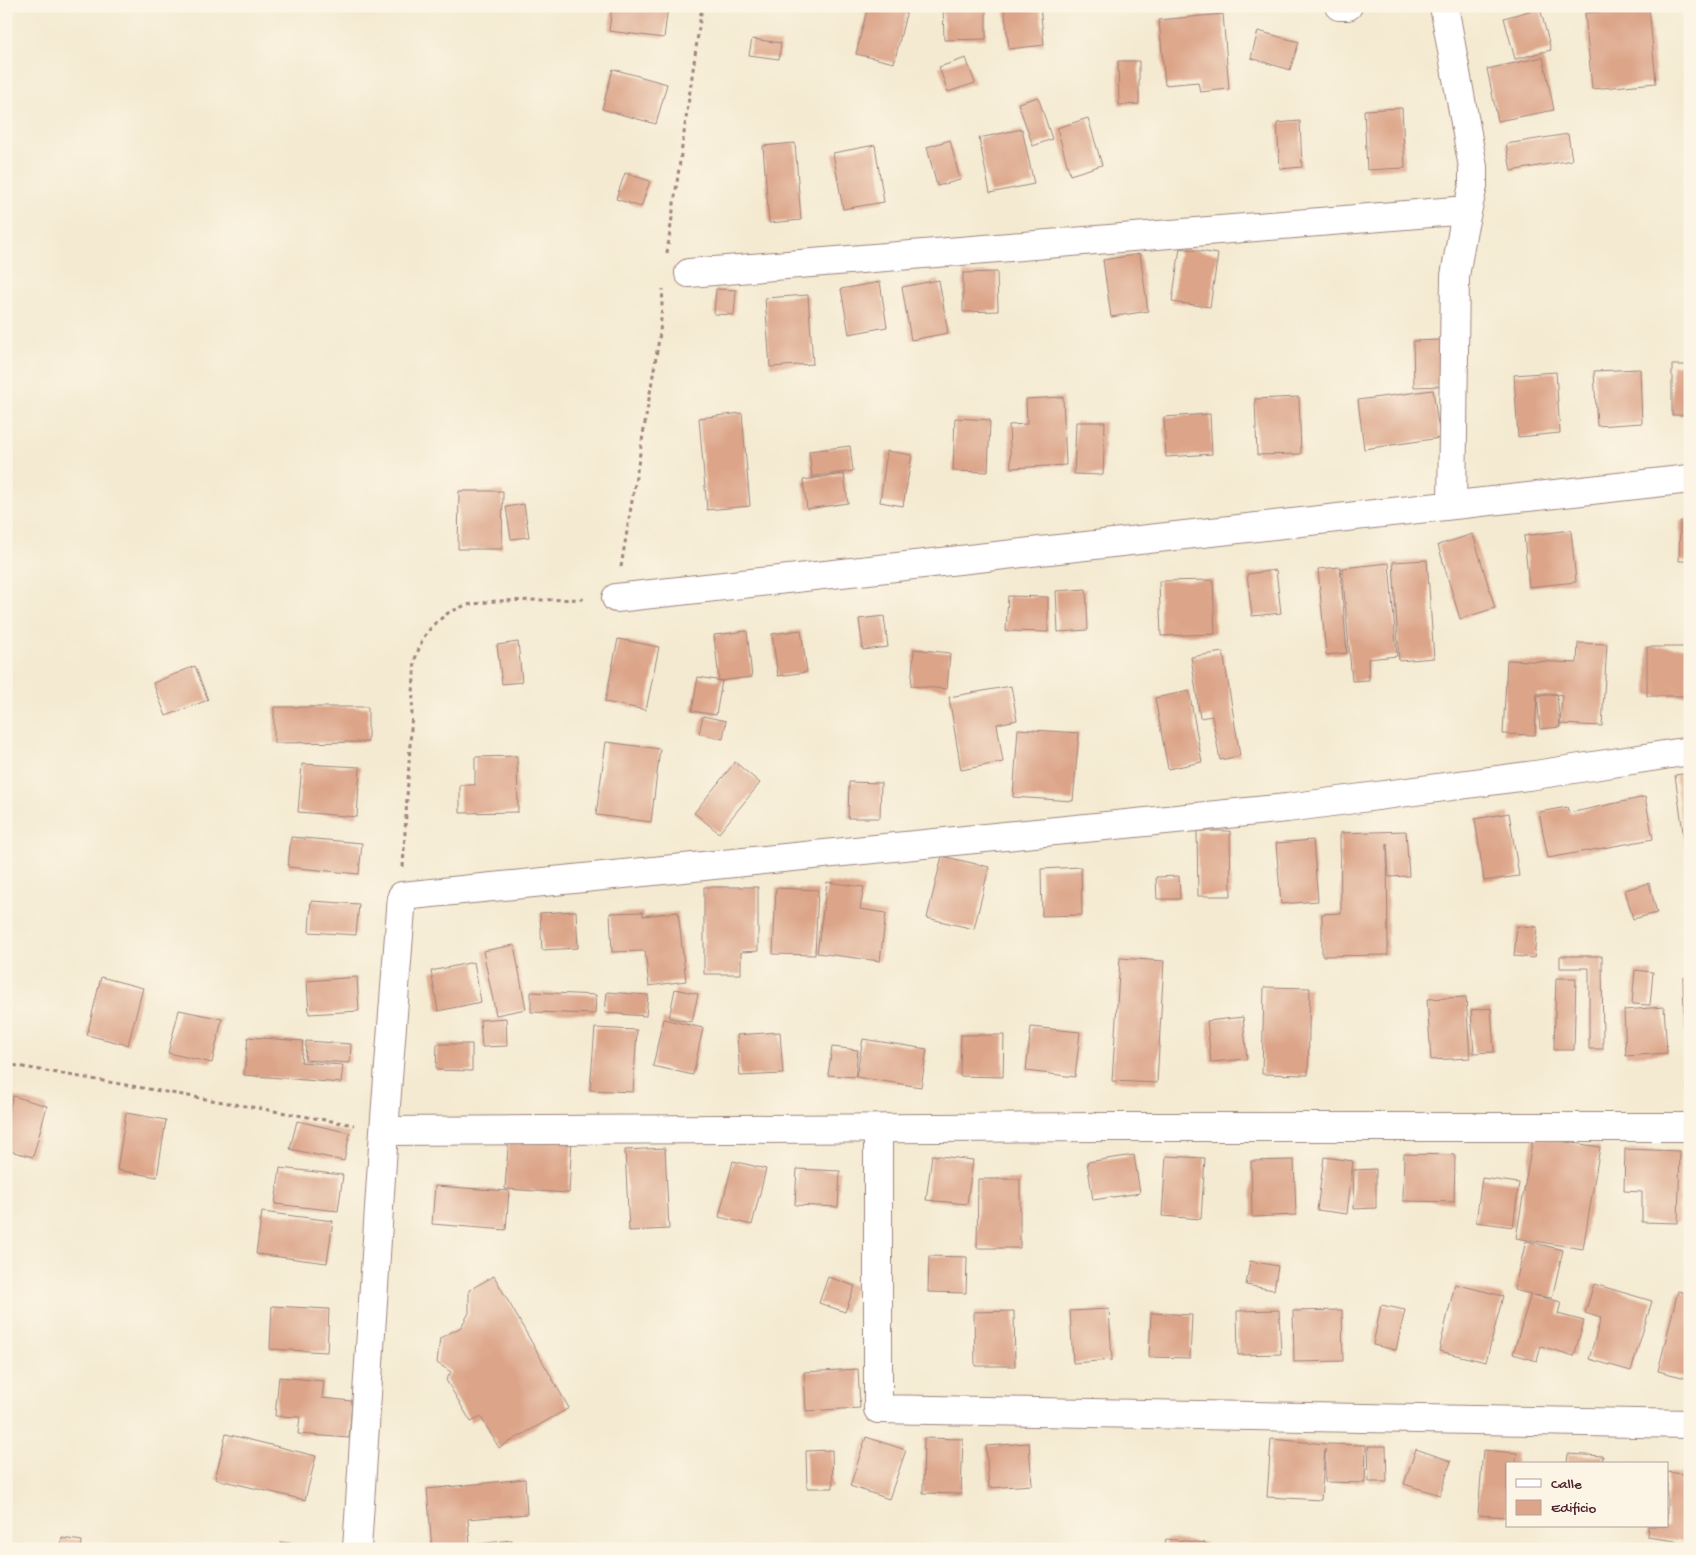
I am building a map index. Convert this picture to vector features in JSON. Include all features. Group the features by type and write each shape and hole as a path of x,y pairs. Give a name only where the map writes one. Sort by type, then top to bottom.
{"street":[{"path":"1339,6 1348,6"},
{"path":"1444,6 1473,167 1473,186 1455,276 1452,505"},
{"path":"689,273 1467,210"},
{"path":"616,598 1690,479"},
{"path":"357,1549 384,1131 402,896 1286,808 1526,777 1690,751"},
{"path":"384,1131 1105,1127 1690,1127"},
{"path":"878,1128 878,1409 1690,1424"}],"path":[{"path":"666,254 702,6"},
{"path":"402,896 414,668 415,659 423,638 433,625 448,613 466,605 496,601 616,598 660,333 664,284"},
{"path":"6,1064 384,1131"}],"building":[{"path":"612,6 668,6 664,38 609,31"},
{"path":"868,6 908,6 894,63 856,54"},
{"path":"943,6 986,6 986,39 944,40"},
{"path":"1004,6 1040,6 1044,45 1009,49"},
{"path":"1649,7 1656,83 1592,89 1585,13"},
{"path":"1540,8 1551,50 1515,59 1504,18"},
{"path":"1223,14 1229,89 1200,92 1198,82 1165,85 1159,20"},
{"path":"1258,31 1299,42 1290,70 1251,58"},
{"path":"752,39 781,43 779,59 749,55"},
{"path":"1543,57 1554,110 1498,121 1487,69"},
{"path":"966,58 975,83 948,92 939,67"},
{"path":"1118,61 1139,61 1139,104 1119,105"},
{"path":"613,69 667,84 656,124 602,109"},
{"path":"1038,97 1052,139 1033,146 1018,103"},
{"path":"1402,108 1405,168 1367,170 1364,110"},
{"path":"1088,118 1102,165 1070,175 1057,128"},
{"path":"1300,121 1302,167 1280,169 1277,123"},
{"path":"1022,129 1034,184 990,193 979,138"},
{"path":"1568,134 1572,160 1511,171 1506,144"},
{"path":"950,140 960,180 937,186 927,147"},
{"path":"795,143 801,220 769,223 763,146"},
{"path":"875,145 884,202 843,209 833,153"},
{"path":"625,173 650,181 641,207 616,199"},
{"path":"1180,248 1218,254 1210,307 1172,302"},
{"path":"1140,254 1148,311 1111,317 1103,260"},
{"path":"997,272 998,311 963,312 963,273"},
{"path":"939,280 948,333 911,340 902,287"},
{"path":"880,282 887,327 849,334 841,289"},
{"path":"716,289 736,290 734,315 714,314"},
{"path":"808,295 813,364 770,367 765,298"},
{"path":"1440,340 1441,386 1414,387 1413,341"},
{"path":"1672,365 1690,365 1690,415 1672,415"},
{"path":"1640,369 1642,423 1597,426 1594,371"},
{"path":"1556,372 1560,433 1518,437 1514,375"},
{"path":"1433,390 1440,438 1364,449 1358,400"},
{"path":"1063,397 1066,465 1011,468 1009,425 1027,424 1026,399"},
{"path":"1299,397 1301,454 1257,455 1255,399"},
{"path":"742,413 750,506 707,510 699,418"},
{"path":"1210,414 1212,454 1166,457 1164,417"},
{"path":"955,418 990,420 988,472 953,471"},
{"path":"1076,422 1105,422 1103,475 1074,474"},
{"path":"850,446 853,471 812,477 809,451"},
{"path":"887,451 912,455 903,506 880,502"},
{"path":"844,474 848,503 807,509 803,480"},
{"path":"459,491 503,491 502,549 458,549"},
{"path":"524,504 529,537 511,539 506,507"},
{"path":"1680,521 1690,521 1690,561 1679,561"},
{"path":"1571,530 1576,582 1529,587 1524,536"},
{"path":"1473,534 1495,608 1460,619 1438,545"},
{"path":"1427,560 1434,658 1399,661 1393,562"},
{"path":"1389,563 1397,656 1368,659 1369,680 1352,681 1342,568"},
{"path":"1340,567 1347,653 1326,655 1318,569"},
{"path":"1276,570 1281,613 1252,616 1247,574"},
{"path":"1213,580 1215,634 1161,636 1159,581"},
{"path":"1086,589 1088,630 1058,632 1056,591"},
{"path":"1008,596 1048,597 1048,632 1006,631"},
{"path":"884,616 888,647 863,650 859,619"},
{"path":"801,630 807,672 778,676 772,634"},
{"path":"747,631 752,677 719,681 714,635"},
{"path":"618,639 659,647 646,710 605,702"},
{"path":"518,642 522,682 502,684 497,645"},
{"path":"1578,643 1607,644 1602,726 1560,724 1562,695 1537,694 1535,735 1503,734 1507,660 1577,663"},
{"path":"1647,647 1687,647 1687,696 1647,696"},
{"path":"914,649 950,653 947,689 911,686"},
{"path":"1223,652 1240,756 1220,760 1212,716 1200,718 1191,657"},
{"path":"195,666 208,700 166,716 153,683"},
{"path":"698,677 722,681 716,715 692,711"},
{"path":"1011,686 1017,720 997,724 1003,762 961,770 949,697"},
{"path":"1189,691 1202,762 1168,769 1155,698"},
{"path":"1557,694 1560,727 1540,729 1537,696"},
{"path":"274,707 368,707 368,742 274,743"},
{"path":"703,716 726,721 723,739 699,733"},
{"path":"1018,729 1079,733 1073,801 1013,797"},
{"path":"606,742 660,749 651,822 596,815"},
{"path":"517,756 518,812 460,813 460,785 475,785 475,757"},
{"path":"735,762 760,783 719,833 694,813"},
{"path":"302,764 360,767 357,817 298,812"},
{"path":"1690,773 1690,854 1686,854 1675,775"},
{"path":"849,782 881,783 880,818 848,818"},
{"path":"1645,797 1653,839 1548,858 1539,812 1567,807 1569,813"},
{"path":"1509,813 1519,876 1484,881 1475,819"},
{"path":"1197,831 1230,831 1231,896 1198,896"},
{"path":"1406,831 1409,876 1389,877 1387,843 1388,955 1322,956 1322,914 1341,913 1340,833"},
{"path":"291,837 362,843 359,874 288,867"},
{"path":"1313,840 1318,901 1281,904 1276,843"},
{"path":"942,856 989,867 974,929 927,918"},
{"path":"1081,867 1082,915 1042,916 1041,869"},
{"path":"1179,876 1180,899 1157,899 1156,877"},
{"path":"827,882 864,887 860,909 886,913 880,961 817,953"},
{"path":"1649,883 1657,913 1633,919 1625,890"},
{"path":"704,887 758,887 758,951 741,952 741,974 704,974"},
{"path":"776,888 818,890 815,955 773,954"},
{"path":"311,901 359,904 356,935 309,932"},
{"path":"576,911 578,948 542,950 540,913"},
{"path":"643,912 643,916 678,912 686,981 649,986 645,951 612,952 610,913"},
{"path":"1517,926 1537,927 1534,958 1514,956"},
{"path":"514,945 526,1009 496,1015 483,951"},
{"path":"1560,956 1602,956 1603,1049 1589,1049 1589,968 1560,968"},
{"path":"1120,958 1164,961 1157,1083 1112,1081"},
{"path":"474,962 481,1002 438,1011 431,971"},
{"path":"1635,970 1653,972 1650,1005 1632,1004"},
{"path":"101,977 143,988 128,1045 87,1035"},
{"path":"357,977 359,1011 309,1014 307,981"},
{"path":"1556,978 1576,978 1574,1050 1554,1050"},
{"path":"1683,978 1690,978 1690,1093 1687,1093"},
{"path":"1264,987 1310,988 1308,1075 1262,1074"},
{"path":"675,989 698,994 692,1022 669,1018"},
{"path":"531,992 596,995 595,1014 531,1012"},
{"path":"607,992 648,995 646,1016 605,1013"},
{"path":"1466,997 1470,1058 1431,1060 1427,999"},
{"path":"1664,1007 1667,1053 1626,1056 1624,1010"},
{"path":"1491,1008 1494,1052 1474,1053 1471,1010"},
{"path":"179,1010 222,1019 212,1063 168,1053"},
{"path":"1243,1017 1247,1059 1211,1062 1207,1021"},
{"path":"506,1018 507,1046 482,1047 480,1020"},
{"path":"663,1019 703,1028 693,1075 653,1066"},
{"path":"1031,1027 1080,1032 1075,1077 1026,1071"},
{"path":"595,1028 637,1030 633,1092 590,1090"},
{"path":"780,1032 783,1074 740,1076 737,1035"},
{"path":"961,1035 1004,1035 1003,1077 960,1076"},
{"path":"248,1037 303,1041 301,1062 343,1065 341,1083 244,1075"},
{"path":"863,1039 927,1049 921,1087 856,1077"},
{"path":"306,1041 351,1044 350,1063 305,1060"},
{"path":"437,1044 472,1044 472,1071 436,1070"},
{"path":"832,1047 858,1050 855,1077 828,1075"},
{"path":"13,1096 47,1106 33,1157 6,1150 6,1120"},
{"path":"126,1113 166,1120 157,1177 117,1170"},
{"path":"297,1121 350,1133 344,1161 290,1149"},
{"path":"509,1134 572,1138 569,1193 505,1189"},
{"path":"1533,1137 1600,1147 1583,1249 1516,1238"},
{"path":"665,1148 669,1229 629,1231 625,1150"},
{"path":"1625,1149 1680,1151 1678,1223 1642,1222 1642,1192 1624,1191"},
{"path":"1404,1154 1455,1155 1454,1202 1403,1201"},
{"path":"932,1155 973,1160 967,1204 926,1200"},
{"path":"1134,1155 1140,1193 1093,1200 1087,1162"},
{"path":"1166,1156 1205,1158 1201,1219 1162,1216"},
{"path":"1324,1157 1353,1161 1347,1214 1317,1210"},
{"path":"1294,1160 1296,1215 1252,1217 1251,1161"},
{"path":"733,1161 766,1169 752,1225 719,1217"},
{"path":"280,1168 343,1175 338,1211 275,1204"},
{"path":"797,1169 840,1171 838,1207 795,1205"},
{"path":"1376,1169 1376,1208 1354,1209 1353,1170"},
{"path":"1482,1178 1519,1183 1513,1227 1476,1222"},
{"path":"978,1179 1020,1179 1020,1248 977,1248"},
{"path":"435,1186 509,1191 506,1230 432,1224"},
{"path":"262,1212 333,1221 327,1263 256,1254"},
{"path":"1526,1241 1563,1250 1552,1298 1533,1295 1561,1302 1558,1314 1584,1321 1574,1356 1541,1346 1537,1361 1513,1354 1531,1294 1514,1290"},
{"path":"929,1256 967,1257 966,1293 928,1292"},
{"path":"1250,1261 1278,1266 1274,1290 1246,1285"},
{"path":"494,1276 569,1408 499,1448 481,1417 471,1422 446,1380 451,1372 437,1363 440,1338 461,1327 469,1313 469,1290"},
{"path":"828,1277 855,1286 845,1312 819,1303"},
{"path":"1455,1284 1503,1296 1486,1362 1439,1351"},
{"path":"1594,1284 1652,1301 1631,1371 1589,1359 1601,1318 1585,1313"},
{"path":"1678,1291 1690,1294 1690,1379 1658,1371"},
{"path":"1381,1305 1405,1310 1396,1350 1373,1345"},
{"path":"272,1306 329,1309 327,1352 270,1349"},
{"path":"1109,1309 1112,1360 1073,1363 1070,1311"},
{"path":"1279,1310 1281,1354 1238,1355 1237,1311"},
{"path":"1342,1310 1343,1361 1294,1362 1293,1311"},
{"path":"1014,1311 1015,1366 975,1366 974,1312"},
{"path":"1151,1313 1192,1315 1190,1358 1149,1357"},
{"path":"858,1369 860,1408 806,1411 804,1372"},
{"path":"279,1377 324,1381 322,1398 352,1401 349,1438 298,1434 300,1417 275,1416"},
{"path":"226,1434 316,1456 305,1500 215,1479"},
{"path":"866,1437 906,1450 889,1499 850,1486"},
{"path":"924,1438 963,1439 961,1494 923,1493"},
{"path":"1271,1439 1326,1444 1366,1445 1365,1483 1325,1482 1325,1449 1321,1500 1267,1497"},
{"path":"1029,1443 1032,1485 989,1488 986,1446"},
{"path":"1368,1446 1386,1446 1387,1482 1369,1482"},
{"path":"1416,1449 1451,1461 1440,1495 1404,1484"},
{"path":"832,1450 833,1488 807,1488 806,1451"},
{"path":"1483,1450 1517,1453 1516,1462 1506,1462 1506,1517 1478,1515"},
{"path":"1568,1454 1603,1456 1602,1462 1567,1462"},
{"path":"1668,1472 1690,1475 1690,1543 1647,1537 1648,1528 1668,1528"},
{"path":"525,1479 527,1514 468,1519 470,1545 512,1540 513,1549 432,1549 427,1489"},
{"path":"62,1538 82,1541 81,1549 61,1549"},
{"path":"1166,1539 1206,1543 1206,1549 1164,1549"},
{"path":"281,1542 325,1548 325,1549 280,1549"}]}
